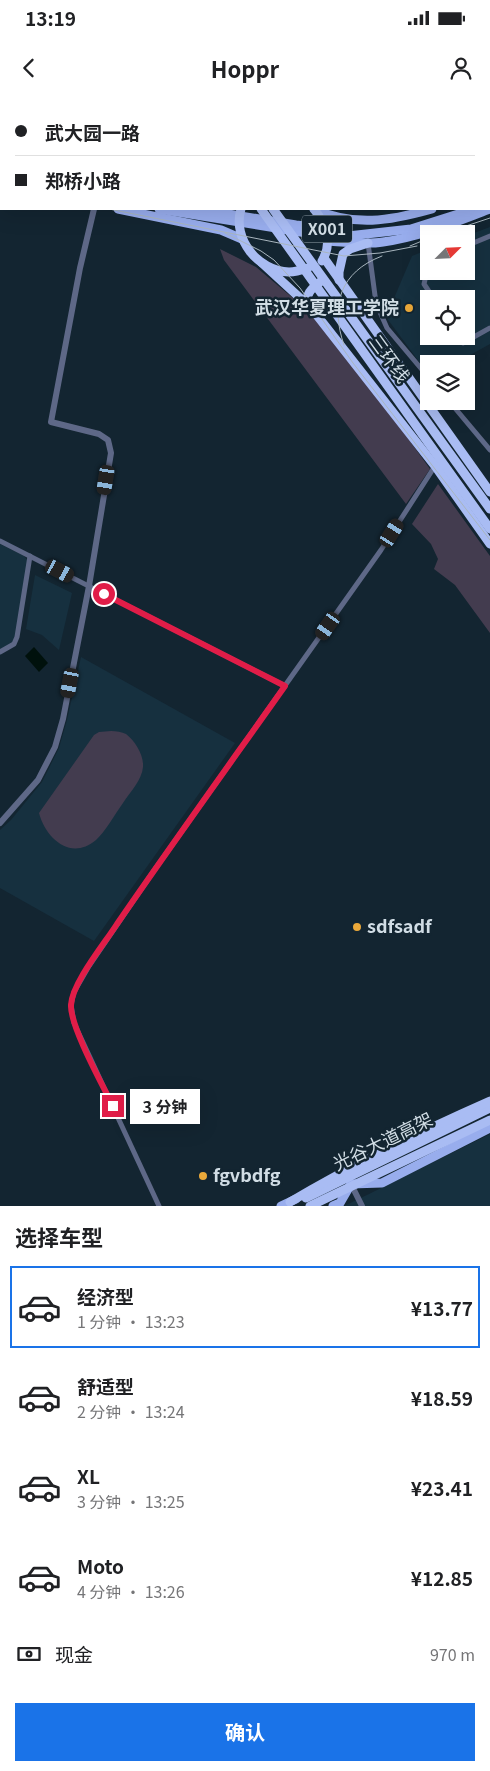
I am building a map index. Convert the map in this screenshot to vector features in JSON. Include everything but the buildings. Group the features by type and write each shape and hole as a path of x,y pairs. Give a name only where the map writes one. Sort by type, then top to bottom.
{"highway":[{"path":"241,210 239,228 242,239 247,247 308,306 435,466 490,544"},
{"name":"三环线","path":"262,210 490,529"},
{"name":"三环线","path":"274,210 490,509"},
{"path":"262,263 279,270 294,272 318,264 324,258 328,241 324,224 315,210"},
{"path":"340,280 339,272 343,254 350,248 368,244"},
{"path":"324,258 490,492"},
{"path":"308,306 306,299 310,290 329,277 340,280"},
{"path":"287,1205 350,1169 490,1099"},
{"name":"光谷大道高架","path":"287,1205 490,1108"},
{"name":"光谷大道高架","path":"310,1206 490,1120"},
{"path":"318,1206 331,1195"}],"main road":[{"path":"123,210 221,230 242,239"},
{"path":"166,210 319,235 348,236 412,229 471,210"},
{"name":"X001","path":"204,210 296,225 339,230 358,230 405,224 452,210"},
{"path":"316,210 330,216 352,221 376,221 428,210"},
{"name":"X001","path":"328,241 368,244 382,243 422,235 487,210"},
{"path":"333,1206 340,1203 351,1184 371,1163 462,1118 490,1099"},
{"path":"287,1205 330,1184 382,1182 490,1128"}],"street":[{"path":"0,823 38,780 54,747 63,720 89,586 111,453 108,440 99,434 51,422 80,268 94,210"},
{"path":"475,242 490,236"},
{"path":"368,244 376,303 387,328 420,367"},
{"path":"475,336 490,328"},
{"path":"457,410 490,450"},
{"path":"159,1206 74,1023 71,1005 74,992 89,966 153,872 381,550 435,466"},
{"path":"0,540 285,686"},
{"path":"0,652 14,644 17,637 30,556"},
{"path":"351,1184 362,1206"}],"shaded area":[{"name":"武汉华夏理工学院","path":"490,227 490,344 470,355 420,355 420,363 386,317 412,256 420,253 420,280 475,280 475,233"},
{"path":"220,249 256,267 300,304 313,306 430,469 406,504 224,260"},
{"path":"438,484 490,556 490,633 455,585 434,569 438,559 431,544 412,524"},
{"path":"0,544 24,556 29,562 15,638 11,645 0,651"},
{"path":"35,575 72,593 59,650 42,635 26,629"},
{"path":"34,647 48,663 39,672 25,656"},
{"path":"81,657 235,743 94,941 0,888 0,830 11,820 42,782 59,748"},
{"path":"111,731 126,734 133,740 143,762 142,772 135,786 99,837 87,846 69,848 54,839 47,831 39,813 94,735 99,732"},
{"path":"490,1134 490,1206 344,1206 369,1194"}],"tram line":[{"path":"114,210 344,256 380,253 417,246"},
{"path":"469,225 490,218"},
{"path":"225,233 261,251 274,260 300,288 353,363 490,540"},
{"path":"410,246 420,242"},
{"path":"344,345 338,316 342,292 356,271 382,256"}],"place":[{"name":"武汉华夏理工学院","path":"409,308"},
{"name":"sdfsadf","path":"357,927"},
{"name":"fgvbdfg","path":"203,1176"}],"route":[{"path":"104,594 285,686 153,872 89,966 74,992 71,1005 74,1023 113,1106"}]}
